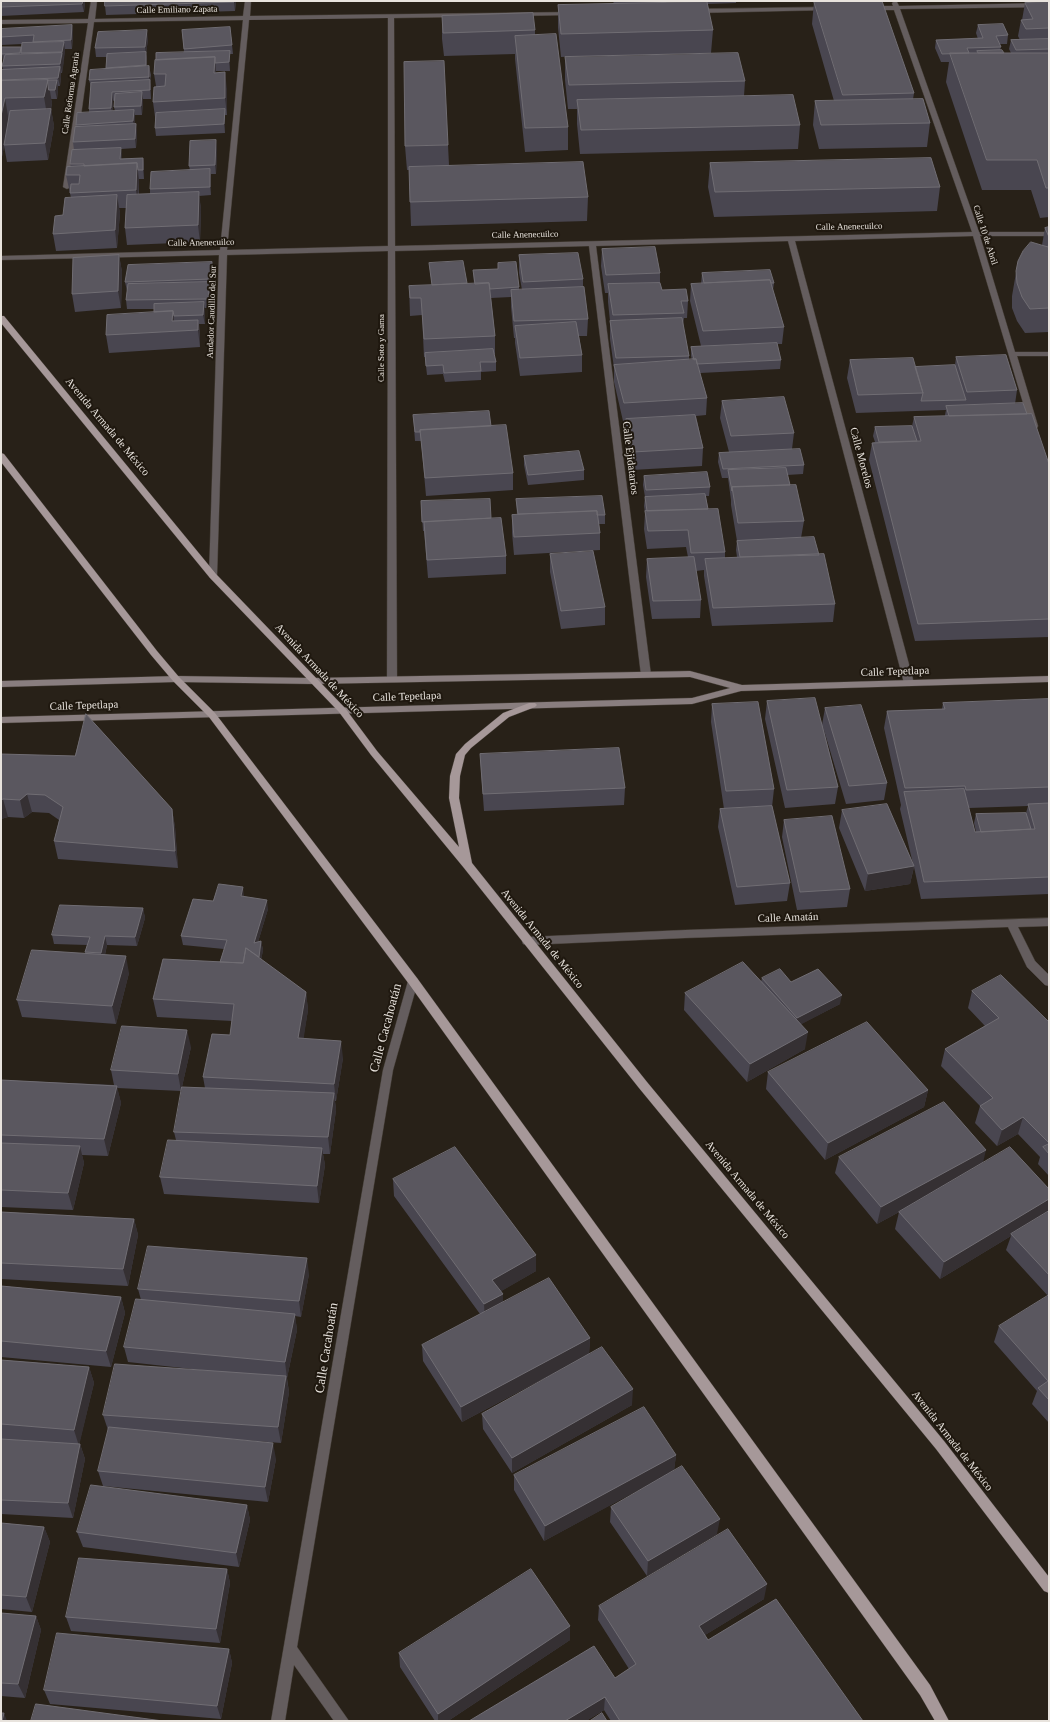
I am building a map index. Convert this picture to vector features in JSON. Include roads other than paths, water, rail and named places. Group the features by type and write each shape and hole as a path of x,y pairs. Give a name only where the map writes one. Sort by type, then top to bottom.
{"main road":[{"name":"Avenida Armada de México","path":"1,318 213,576 342,710 374,753 468,866 643,1085 940,1445 1049,1587"},
{"path":"1,456 154,653 176,679 212,715 413,981 920,1684 942,1721"},
{"path":"468,866 454,798 455,776 461,754 468,746 506,715 532,705"}],"street":[{"name":"Calle Reforma Agraria","path":"67,188 94,1"},
{"name":"Andador Caudillo del Sur","path":"213,576 224,253 248,1"},
{"path":"750,1 752,10"},
{"path":"864,8 896,4 1049,5"},
{"name":"Calle 10 de Abril","path":"896,4 976,234 1036,434"},
{"path":"690,11 832,9"},
{"name":"Calle Emiliano Zapata","path":"1,22 580,13"},
{"name":"Calle Soto y Gama","path":"391,16 392,679"},
{"name":"Calle Anenecuilco","path":"1,258 976,234 1049,234"},
{"name":"Calle Morelos","path":"791,239 909,683"},
{"name":"Calle Ejidatarios","path":"592,244 646,675"},
{"path":"1012,354 1049,354"},
{"name":"Calle Tepetlapa","path":"1,684 176,679 313,681 690,674 741,688"},
{"name":"Calle Tepetlapa","path":"1,720 692,701 741,688 1049,679"},
{"name":"Calle Amatán","path":"527,941 685,934 1049,922"},
{"path":"1011,923 1031,964 1049,982"},
{"name":"Calle Cacahoatán","path":"278,1721 388,1070 413,981"},
{"path":"291,1649 342,1721"}]}
